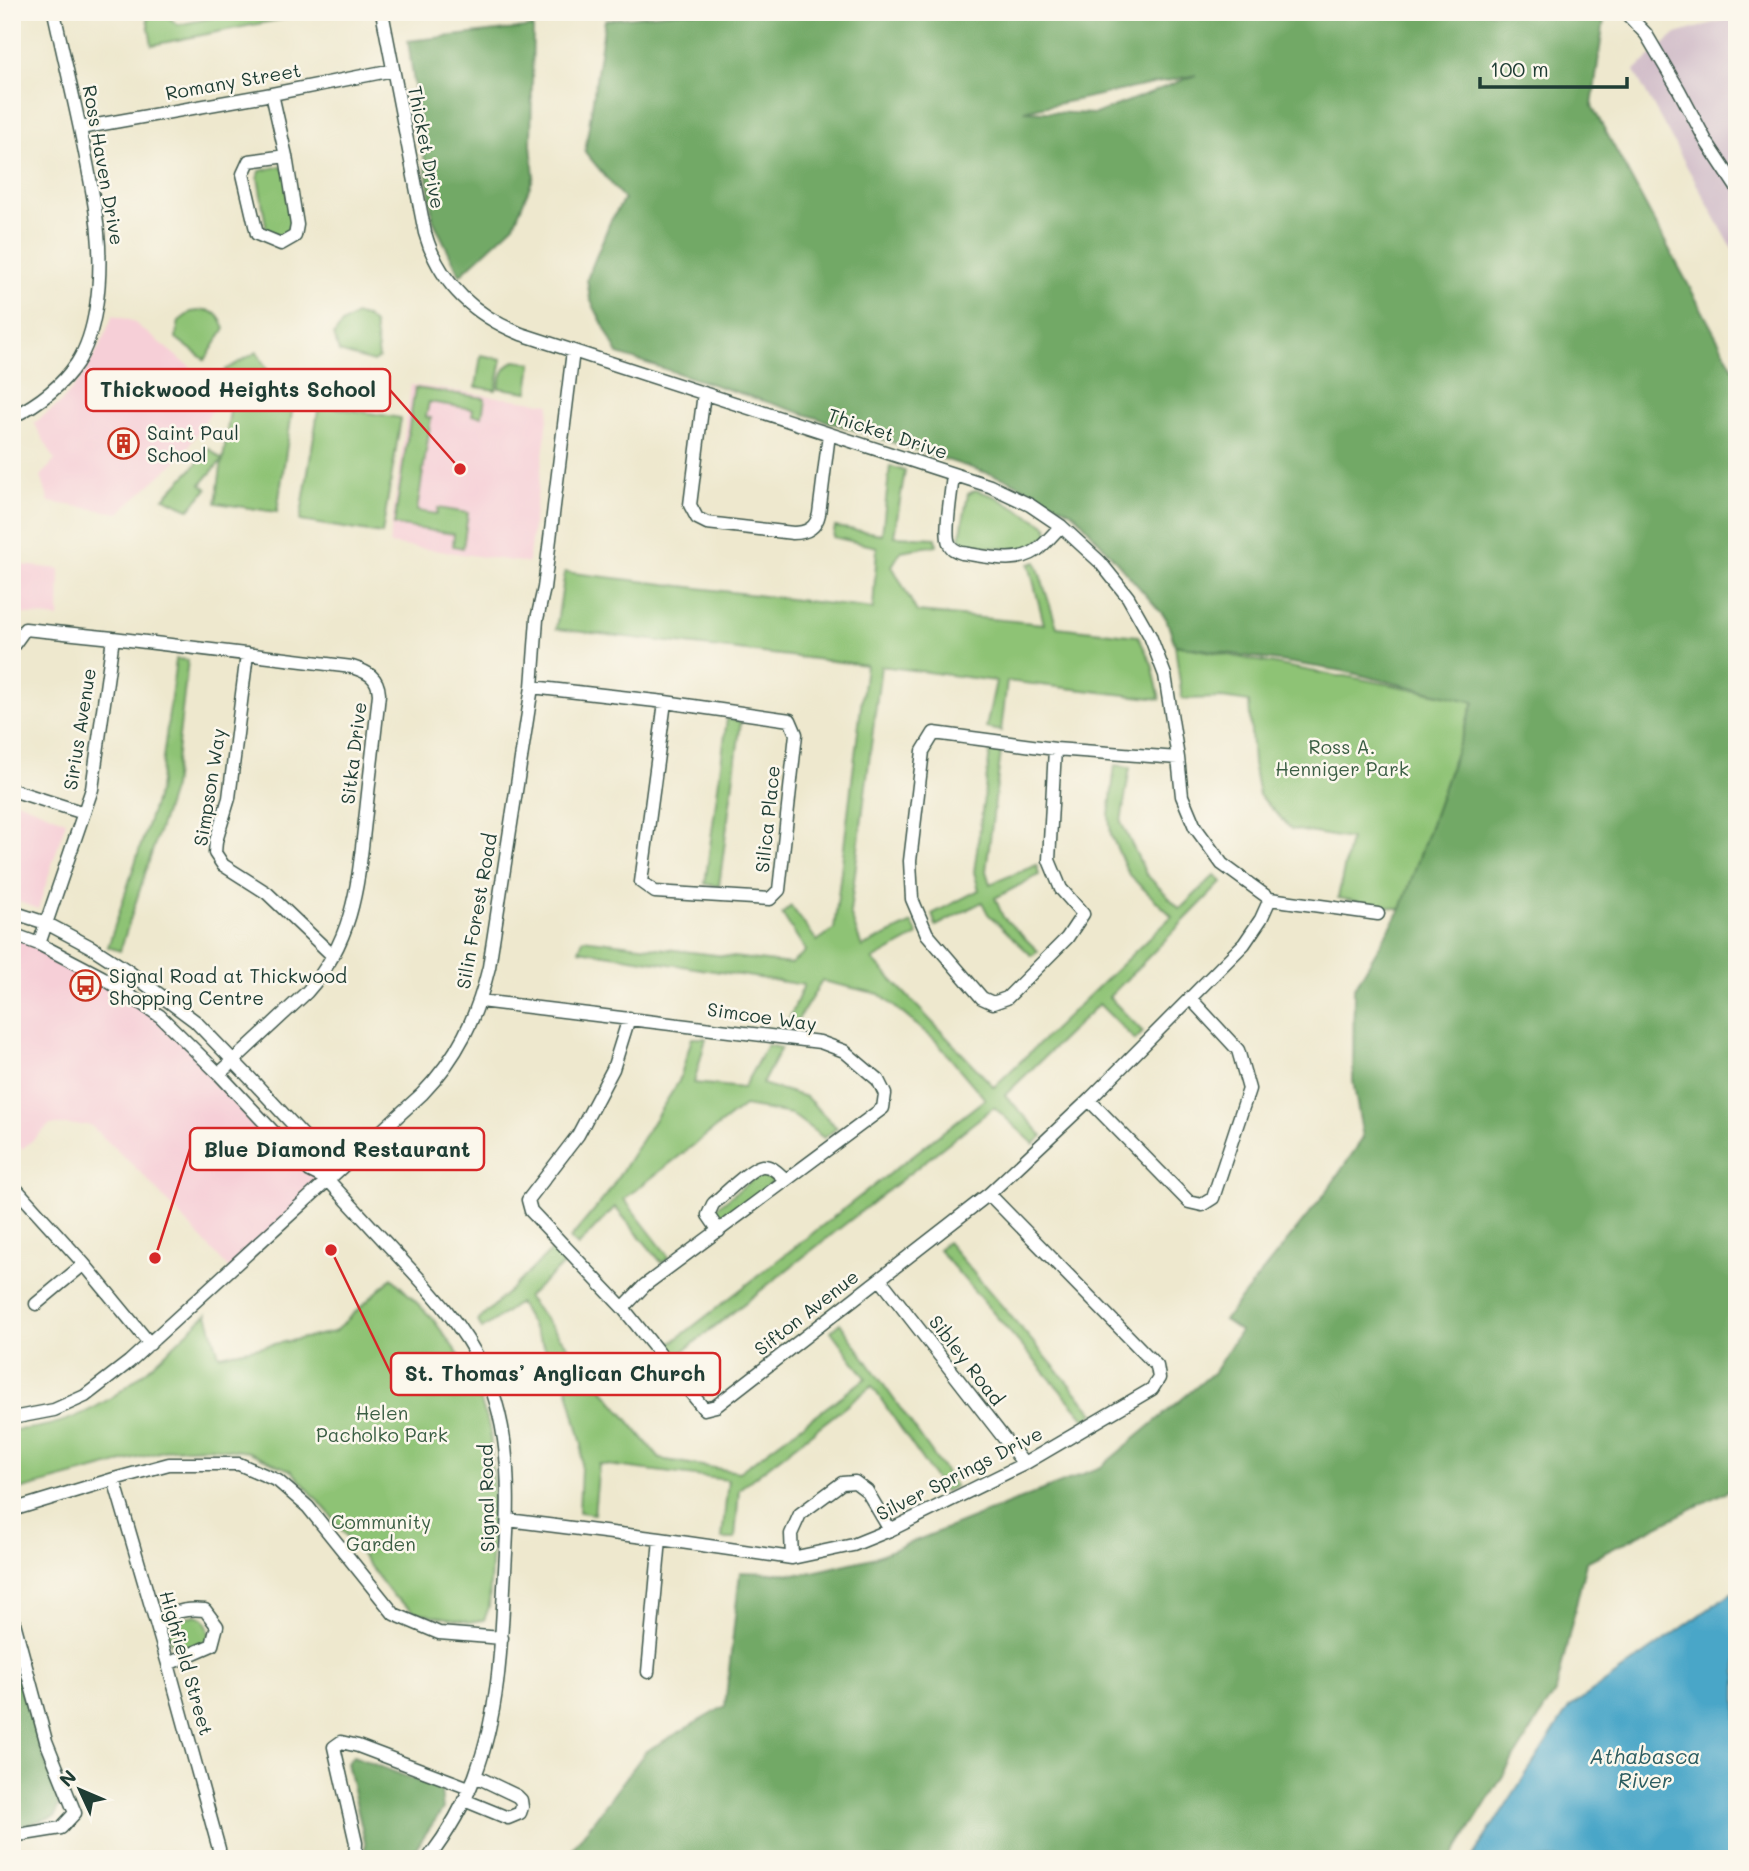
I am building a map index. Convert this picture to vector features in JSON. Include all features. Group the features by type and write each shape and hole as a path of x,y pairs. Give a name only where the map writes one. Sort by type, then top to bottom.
{"street":[{"name":"Ross Haven Drive","path":"12,417 42,400 69,374 85,348 94,321 99,287 100,249 96,209 54,12"},
{"name":"Thicket Drive","path":"382,12 428,245 442,274 458,294 483,314 509,329 990,486 1030,505 1061,526 1100,562 1128,597 1150,636 1168,690 1182,796 1195,827 1222,864 1269,899 1378,914"},
{"path":"1625,12 1646,34 1706,141 1737,188"},
{"name":"Romany Street","path":"80,128 393,70"},
{"path":"272,94 286,156 297,225 295,236 281,244 257,233 243,174 249,161 286,156"},
{"name":"Silin Forest Road","path":"12,1418 54,1410 85,1396 150,1344 433,1083 467,1032 480,1001 489,967 532,687 537,619 544,588 573,351"},
{"path":"704,393 690,499 694,514 707,523 793,533 812,528 819,514 829,434"},
{"path":"953,475 947,537 956,551 1016,558 1026,556 1040,548 1061,526"},
{"name":"Sitka Drive","path":"12,647 25,629 113,638 352,667 368,673 379,686 356,894 347,926 333,956 307,992 219,1074"},
{"name":"Sirius Avenue","path":"38,944 92,789 113,638"},
{"name":"Simpson Way","path":"247,654 229,798 215,853 223,864 267,893 333,956"},
{"name":"Silica Place","path":"532,687 666,702 790,720 796,734 779,890 770,899 655,892 640,882 666,702"},
{"path":"1055,749 1049,860 1061,889 1083,914 1067,938 1007,998 993,1003 982,998 927,934 912,899 910,861 923,751 934,733 1055,749 1178,758"},
{"path":"12,790 83,813"},
{"name":"Sifton Avenue","path":"629,1018 613,1069 578,1135 528,1200 531,1211 622,1308 704,1409 716,1406 989,1194 1089,1100 1244,944 1261,919 1269,899"},
{"name":"Signal Road","path":"12,912 46,923 91,947 155,989 195,1021 325,1159 328,1180"},
{"name":"Signal Road","path":"12,934 38,944 102,977 160,1016 310,1171 328,1180 431,1291 474,1351 492,1390 504,1434 507,1458 508,1520 498,1685 491,1721 469,1788 428,1859"},
{"path":"1089,1100 1189,1202 1202,1205 1213,1198 1250,1089 1238,1050 1190,998"},
{"name":"Simcoe Way","path":"480,1001 820,1042 844,1051 878,1080 885,1094 883,1108 645,1285 622,1308"},
{"path":"719,1231 708,1215 712,1204 754,1169 763,1166 773,1168 786,1180"},
{"path":"12,1187 84,1264 150,1344"},
{"name":"Silver Springs Drive","path":"508,1520 792,1558 853,1545 890,1530 1024,1464 1152,1389 1159,1378 1157,1366 989,1194"},
{"path":"36,1304 84,1264"},
{"name":"Sibley Road","path":"880,1279 1024,1464"},
{"path":"12,1510 169,1464 239,1464 278,1481 308,1507 394,1614 439,1633 502,1638"},
{"name":"Highfield Street","path":"114,1479 168,1664 219,1849 219,1859"},
{"path":"792,1558 791,1534 800,1514 842,1483 855,1482 867,1491 890,1530"},
{"path":"648,1672 660,1539"},
{"path":"157,1625 167,1614 193,1609 205,1610 217,1626 212,1646 168,1664"},
{"path":"12,1615 17,1648 46,1741 75,1813 61,1828 12,1836"},
{"path":"355,1859 356,1843 334,1747 341,1742 469,1788"}],"shaded area":[{"path":"1737,16 1737,257 1634,71 1676,34"},
{"path":"113,315 132,321 223,393 184,454 119,513 49,502 41,476 55,460 34,423 59,404 80,380 101,344"},
{"path":"411,385 550,404 528,563 389,544"},
{"path":"12,564 60,569 59,618 12,615"},
{"path":"12,799 66,821 38,909 12,899"},
{"path":"12,934 160,1016 270,1127 328,1180 230,1270 142,1174 90,1125 50,1125 22,1149 12,1139"}],"green space":[{"path":"146,12 162,12 178,25 240,12 318,12 152,45"},
{"path":"680,12 1605,12 1592,106 1737,375 1737,1486 1586,1562 1556,1691 1451,1859 565,1859 646,1751 725,1706 740,1572 804,1574 872,1558 1101,1467 1214,1372 1240,1331 1224,1320 1325,1194 1363,1138 1353,1081 1354,989 1401,909 1474,702 1343,671 1175,645 1166,618 1074,513 1009,480 618,354 590,299 587,279 610,222 624,199 585,152 605,20","holes":["1196,75 1095,114 1023,111"]},
{"path":"533,27 531,144 534,176 514,225 460,275 433,220 408,41"},
{"path":"280,166 286,172 294,228 291,235 283,237 267,232 258,177 260,171"},
{"path":"207,310 218,315 225,328 205,360 176,338 179,321 191,312"},
{"path":"356,315 366,317 374,324 379,358 373,362 339,352 334,335 342,324"},
{"path":"257,352 269,373 236,391 225,370"},
{"path":"481,355 502,359 496,390 476,387"},
{"path":"515,361 532,363 528,392 499,388 503,372"},
{"path":"415,388 485,398 482,416 472,415 473,409 429,402 426,417 431,418 417,511 437,514 438,508 468,513 463,548 453,546 454,534 394,525"},
{"path":"232,396 293,405 277,512 216,503 222,460 201,484 207,489 189,509 164,498 208,448 223,460"},
{"path":"319,405 401,418 382,534 300,521"},
{"path":"890,466 905,471 894,536 936,538 937,545 901,551 892,566 917,612 1044,624 1029,564 1036,562 1057,627 1138,636 1152,664 1160,699 1007,681 1001,731 986,728 996,681 881,666 850,913 862,947 912,923 918,935 873,960 994,1087 1172,916 1129,875 1111,835 1109,816 1115,765 1130,767 1121,822 1146,874 1180,909 1215,875 1222,882 1109,997 1143,1032 1135,1040 1099,1004 1005,1095 1043,1136 1034,1144 994,1107 676,1357 668,1346 985,1099 936,1041 879,994 822,981 796,1023 788,1021 804,985 579,950 583,939 791,964 806,951 782,914 791,906 817,941 834,929 866,665 556,629 565,572 873,609 877,547 833,537 835,527 882,534"},
{"path":"976,490 996,497 1047,526 1049,534 1026,550 967,545 960,538 968,494"},
{"name":"Ross A. Henniger Park","path":"1175,645 1474,701 1401,909 1338,898 1350,839 1291,829 1259,795 1253,763 1249,702 1222,698 1182,699"},
{"path":"176,659 188,660 173,787 120,951 108,947 159,789"},
{"path":"727,719 741,721 719,886 705,884"},
{"path":"990,752 1001,752 986,871 990,884 1037,865 1039,875 995,898 1003,917 1038,951 1032,956 988,914 982,902 936,926 932,914 979,890 974,872"},
{"path":"692,1038 706,1038 694,1083 743,1088 767,1045 781,1048 762,1084 806,1097 837,1128 824,1138 791,1114 744,1106 624,1199 669,1257 662,1263 615,1207 578,1246 570,1239 606,1196 679,1081"},
{"path":"763,1171 770,1173 772,1183 725,1219 721,1218 715,1211 716,1208"},
{"path":"947,1242 1094,1413 1086,1420 938,1249"},
{"path":"552,1250 564,1264 527,1297 660,1459 739,1472 866,1378 831,1331 840,1323 955,1486 944,1492 872,1386 739,1489 735,1539 722,1539 728,1480 599,1464 594,1514 579,1512 582,1445 567,1386 519,1303 482,1329 478,1321"},
{"name":"Helen Pacholko Park","path":"392,1278 432,1318 471,1372 490,1430 494,1500 489,1607 484,1620 469,1622 415,1612 392,1595 328,1512 292,1471 249,1452 208,1447 171,1449 12,1492 12,1430 43,1426 71,1418 97,1406 142,1374 207,1314 219,1355 334,1332"},
{"path":"196,1615 204,1620 208,1630 210,1637 205,1645 183,1650 174,1648 168,1633 169,1627 176,1621"},
{"path":"12,1673 18,1678 59,1803 56,1816 12,1829"},
{"path":"353,1756 441,1790 443,1809 408,1859 365,1859 365,1842 347,1763"}],"water":[{"name":"Athabasca River","path":"1737,1589 1737,1859 1471,1859 1569,1708"}],"place":[{"name":"Saint Paul School","path":"124,443"},
{"name":"Thickwood Heights School","path":"460,469"},
{"name":"Signal Road at Thickwood Shopping Centre","path":"86,986"},
{"name":"St. Thomas’ Anglican Church","path":"331,1250"},
{"name":"Blue Diamond Restaurant","path":"155,1258"}],"park label":[{"name":"Community Garden","path":"381,1532"}]}
